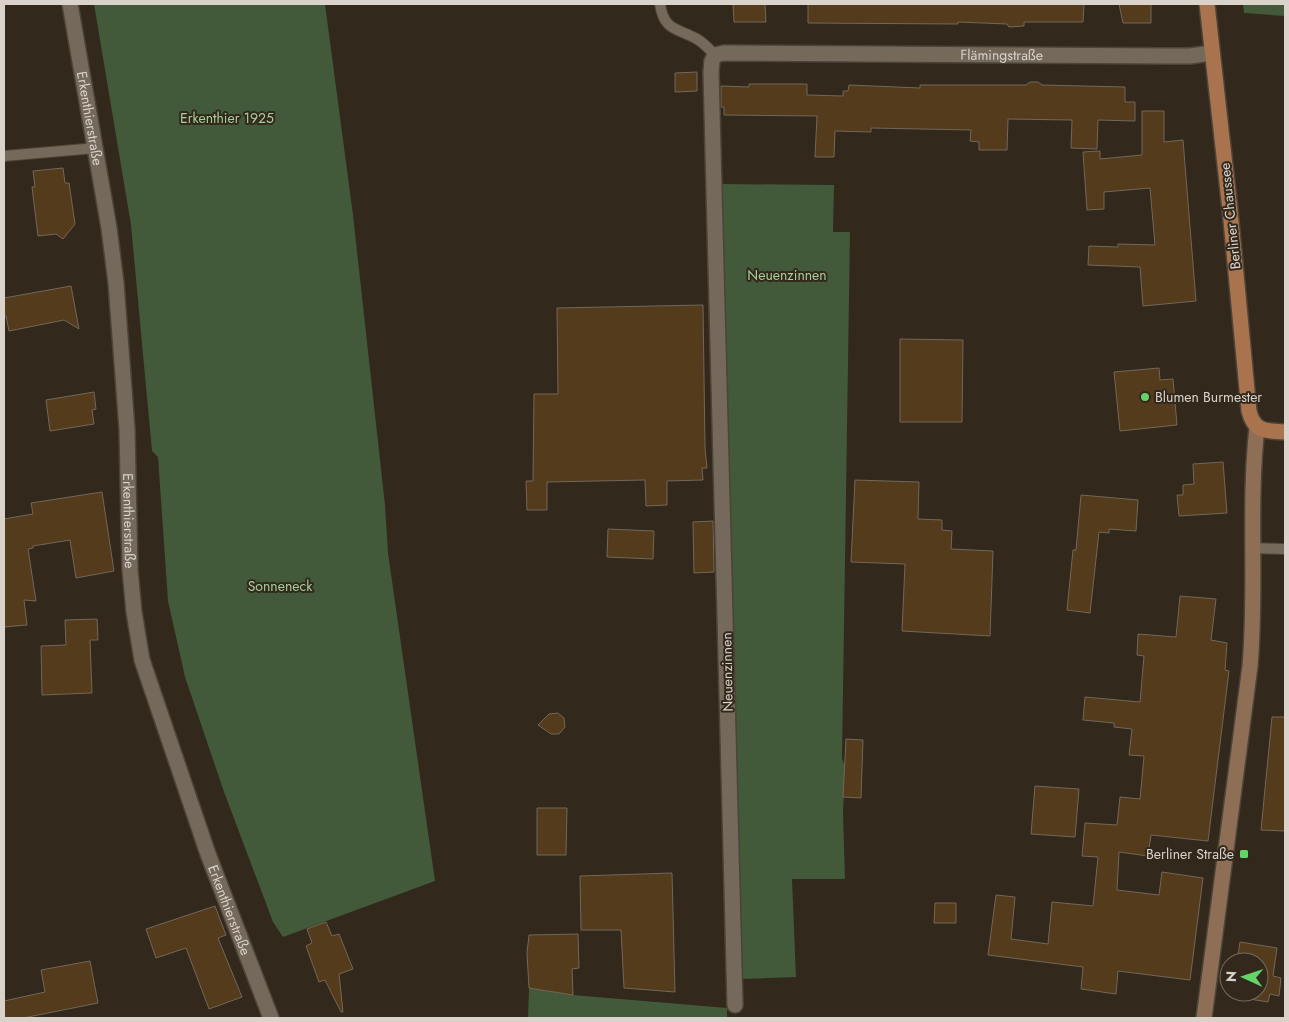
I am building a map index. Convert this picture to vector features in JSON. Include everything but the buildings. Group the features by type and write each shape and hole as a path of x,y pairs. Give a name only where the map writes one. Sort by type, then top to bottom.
{"main road":[{"name":"Berliner Chaussee","path":"1206,4 1230,210 1249,411 1251,421 1257,428"},
{"path":"1257,428 1274,432 1285,432"}],"street":[{"name":"Erkenthierstraße","path":"70,4 96,148 116,283 127,429 130,570 134,612 142,660 208,854 271,1018"},
{"name":"Flämingstraße","path":"715,55 790,53 1190,56 1212,53"},
{"name":"Neuenzinnen","path":"715,55 712,60 711,72 735,1005"},
{"path":"1204,1018 1253,636 1253,478 1257,428"}],"lane":[{"path":"660,4 663,19 670,27 699,40 715,55"},
{"path":"4,156 96,148"},
{"path":"1253,548 1283,550"}],"green space":[{"path":"94,4 325,4 353,215 385,505 388,553 435,881 283,937 273,922 224,792 185,677 168,601 158,457 152,451 131,225"},
{"path":"1243,4 1285,4 1285,16 1244,13"},
{"name":"Neuenzinnen","path":"722,184 834,185 833,232 850,232 842,758 845,768 843,813 845,879 792,879 796,977 741,979"},
{"path":"529,988 573,995 727,1008 727,1018 528,1018"}],"place":[{"name":"Blumen Burmester","path":"1145,397"},
{"name":"Berliner Straße","path":"1244,854"}],"park label":[{"name":"Erkenthier 1925","path":"227,118"},
{"name":"Sonneneck","path":"280,586"}]}
